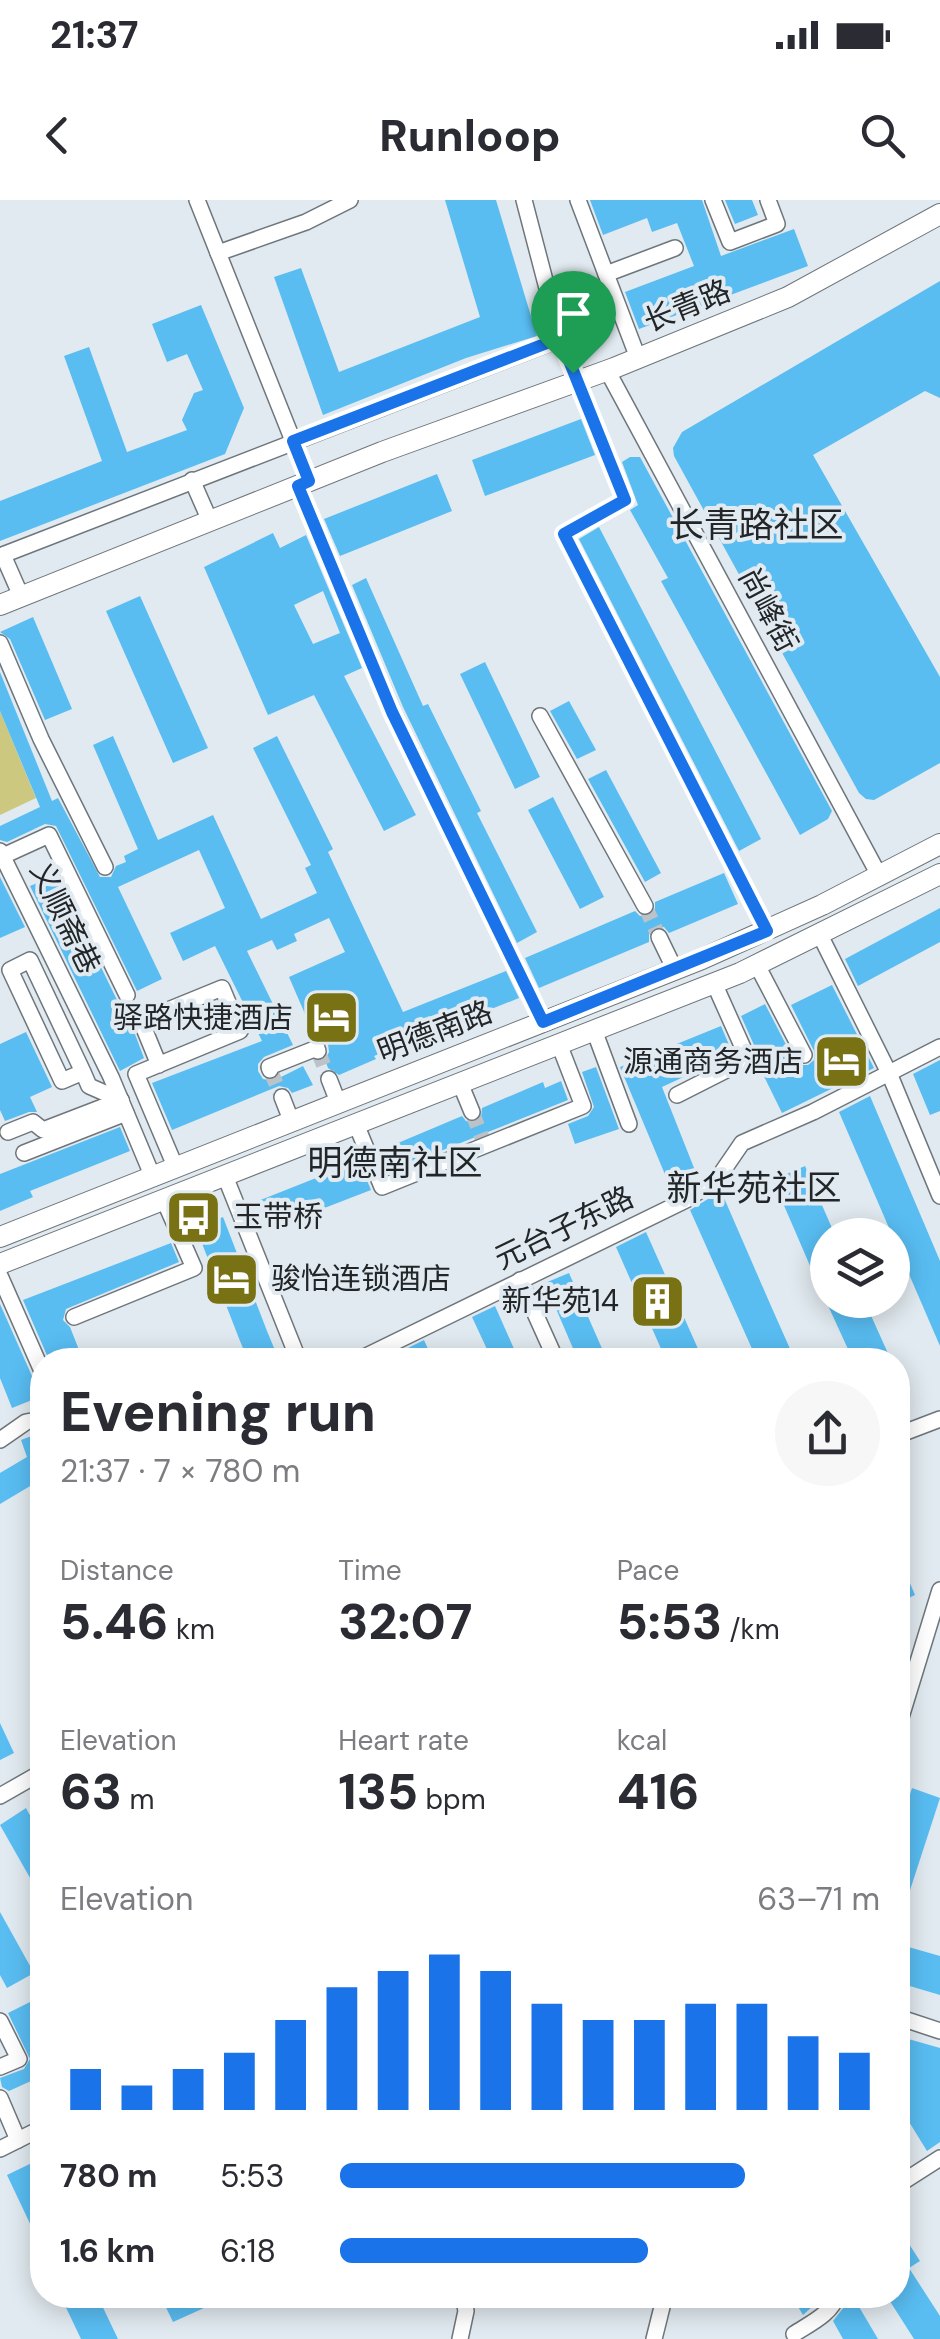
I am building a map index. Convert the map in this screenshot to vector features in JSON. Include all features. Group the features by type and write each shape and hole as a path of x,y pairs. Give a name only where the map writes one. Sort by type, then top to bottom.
{"main road":[{"name":"长青路","path":"0,605 788,297 940,214"},
{"name":"明德南路","path":"0,1237 675,970 767,931 940,844"},
{"name":"明德南路","path":"0,1264 714,982 940,874"},
{"path":"702,958 714,982"}],"street":[{"path":"197,200 293,441 304,483 392,712 543,1022"},
{"path":"218,253 306,222 350,200"},
{"path":"524,200 566,336 576,382 625,500 564,534 767,931"},
{"path":"578,200 638,358"},
{"path":"713,200 730,242 777,224 768,200"},
{"path":"606,274 675,248"},
{"path":"21,596 1,555 566,336"},
{"name":"尚峰街","path":"607,370 880,876"},
{"path":"192,480 210,521"},
{"path":"0,643 105,866"},
{"path":"540,716 645,906"},
{"path":"1,853 50,835 127,996"},
{"name":"义顺斋巷","path":"1,853 41,929 152,1175"},
{"path":"820,934 888,1074 940,1196"},
{"path":"659,937 675,970"},
{"path":"83,1072 62,1081 10,970 30,960 90,1086 124,1107"},
{"path":"757,964 804,1056"},
{"path":"676,1095 748,1060 714,982"},
{"path":"158,1065 141,1021 222,988 240,1031 158,1065 136,1074 174,1166"},
{"path":"594,1030 629,1124"},
{"path":"356,1124 382,1188 582,1106 559,1044"},
{"path":"270,1070 269,1067 317,1048 318,1051"},
{"name":"元台子东路","path":"382,1348 686,1200 718,1178 742,1143 940,1048"},
{"path":"329,1078 338,1102"},
{"path":"460,1083 472,1112"},
{"path":"282,1097 291,1120"},
{"path":"8,1132 33,1122 43,1130 124,1107"},
{"path":"24,1153 124,1107"},
{"path":"225,1176 294,1348"},
{"path":"74,1317 194,1268 164,1200"},
{"path":"0,1276 32,1348"},
{"path":"520,1280 551,1348"},
{"path":"910,1431 940,1419"},
{"path":"0,1440 30,1421"},
{"path":"910,1688 940,1590"},
{"path":"0,1796 30,1779"},
{"path":"0,2021 18,2059 0,2068"},
{"path":"910,2021 940,2031"},
{"path":"0,2098 18,2140"},
{"path":"0,2148 30,2134"},
{"path":"910,2177 940,2158"},
{"path":"460,2339 465,2308"},
{"path":"654,2339 662,2308"},
{"path":"798,2334 830,2308"}],"shaded area":[{"path":"0,711 36,798 0,815"}],"building":[{"path":"445,200 496,200 537,336 466,358 323,415 274,277 301,268 339,372 480,317"},
{"path":"590,200 702,200 721,256 794,229 808,266 639,329 625,292 694,266 677,223 652,232 647,218 603,235"},
{"path":"725,200 752,200 758,215 735,224"},
{"path":"940,281 940,398 925,391 813,455 940,677 940,763 874,800 866,799 859,793 673,448 682,432"},
{"path":"201,305 244,408 225,454 0,541 0,501 102,461 64,356 89,347 127,452 187,430 182,420 194,393 203,390 187,354 167,362 152,324"},
{"path":"581,419 595,455 485,496 472,460"},
{"path":"640,457 832,811 828,819 800,835 661,581 668,578 630,510 638,505 622,462"},
{"path":"437,474 452,511 340,556 324,519"},
{"path":"599,527 761,839 739,851 579,539"},
{"path":"273,533 280,548 306,535 362,668 344,676 416,815 384,831 314,695 268,715 204,567","holes":["323,591 340,633 313,644 294,605"]},
{"path":"366,578 423,706 428,704 537,932 517,943 403,707 352,585"},
{"path":"140,596 208,748 173,763 106,611"},
{"path":"33,617 72,709 45,720 10,639 0,632"},
{"path":"485,662 540,777 515,789 460,674"},
{"path":"0,672 52,801 58,798 100,877 111,877 116,866 126,862 124,856 138,849 93,745 113,736 158,840 213,815 261,919 317,893 305,868 311,865 253,748 277,736 333,849 328,852 403,1012 506,971 519,998 374,1056 376,1059 339,1075 328,1068 328,1044 315,1037 289,977 345,952 329,918 294,934 297,941 277,950 272,940 247,951 293,1045 264,1057 258,1071 263,1079 273,1081 303,1066 313,1085 292,1093 279,1086 172,1130 152,1083 262,1041 215,946 183,961 170,933 225,908 199,850 118,887 162,979 137,991 56,826 45,824 7,842 0,840 0,826 40,807 0,711"},
{"path":"569,701 596,750 577,759 550,711"},
{"path":"606,770 661,873 645,882 588,779"},
{"path":"553,797 604,897 580,909 528,810"},
{"path":"724,873 738,904 669,933 664,927 655,927 649,932 649,942 539,988 525,958 635,911 640,916 650,916 655,911 655,902"},
{"path":"56,875 117,1000 124,1005 144,1058 120,1071 30,886"},
{"path":"0,877 25,927 0,938"},
{"path":"940,908 940,942 858,986 845,959"},
{"name":"源通商务酒店","path":"832,985 874,1068 782,1113 758,1064 758,1054 741,1016 765,1004 794,1060 799,1065 808,1065 814,1060 814,1051 791,1005"},
{"path":"721,1026 733,1054 662,1087 696,1173 669,1184 620,1067"},
{"path":"26,1032 52,1087 30,1097 37,1112 5,1121 0,1110 0,1044"},
{"path":"940,1060 940,1111 930,1115 913,1074"},
{"path":"596,1067 619,1129 575,1144 568,1124 588,1116 594,1107 582,1072"},
{"path":"561,1081 568,1100 388,1172 379,1151 462,1116 475,1123 481,1118 482,1108 543,1082 545,1088"},
{"path":"870,1096 940,1261 940,1346 910,1276 910,1218 885,1218 839,1112"},
{"path":"120,1127 130,1151 30,1191 33,1197 0,1211 0,1174"},
{"path":"359,1161 371,1190 270,1229 258,1201"},
{"path":"805,1166 828,1218 810,1218 810,1266 773,1180"},
{"path":"721,1191 790,1348 752,1348 690,1210"},
{"name":"骏怡连锁酒店","path":"223,1217 274,1348 243,1348 196,1228"},
{"name":"新华苑14","path":"646,1232 698,1348 661,1348 616,1247"},
{"path":"171,1243 179,1262 66,1309 63,1320 78,1348 44,1348 23,1300"},
{"path":"569,1273 602,1348 573,1348 545,1283"},
{"path":"0,1304 30,1372 30,1401 12,1408 0,1378"},
{"path":"495,1306 514,1348 486,1348 472,1317"},
{"path":"834,1318 872,1318 886,1348 847,1348"},
{"path":"424,1340 428,1348 408,1348"},
{"path":"30,1437 30,1486 0,1504 0,1473 27,1457 21,1440"},
{"path":"0,1723 14,1753 0,1760"},
{"path":"912,1788 940,1798 910,1890"},
{"path":"26,1808 30,1815 30,1878 0,1825"},
{"path":"0,1912 30,1966 30,1975 7,1988 0,1975"},
{"path":"910,1947 940,1956 940,1995 910,1986"},
{"path":"30,2002 30,2059 8,2013"},
{"path":"910,2039 940,2048 940,2142 927,2151 910,2123"},
{"path":"30,2059 30,2081 9,2091 2,2087 0,2078 24,2069"},
{"path":"30,2164 30,2224 7,2175"},
{"path":"910,2246 920,2261 910,2267"},
{"path":"910,2270 940,2316 940,2339 914,2339 894,2308 910,2308"},
{"path":"66,2308 103,2308 118,2339 81,2339"},
{"path":"166,2308 204,2308 173,2322"},
{"path":"843,2308 860,2308 878,2339 843,2339 833,2321"}],"tunnel":[{"path":"645,906 659,937"},
{"path":"318,1051 329,1079"},
{"path":"270,1070 282,1097"},
{"path":"472,1112 483,1140"}],"place":[{"name":"驿路快捷酒店","path":"332,1018"},
{"name":"源通商务酒店","path":"842,1062"},
{"name":"玉带桥","path":"194,1217"},
{"name":"骏怡连锁酒店","path":"232,1279"},
{"name":"新华苑14","path":"658,1301"}],"district":[{"name":"长青路社区","path":"756,525"},
{"name":"明德南社区","path":"395,1163"},
{"name":"新华苑社区","path":"754,1188"}],"route":[{"path":"560,338 573,373 625,500 564,534 767,931 543,1022 392,712 298,486 309,481 293,441 560,338"}]}
